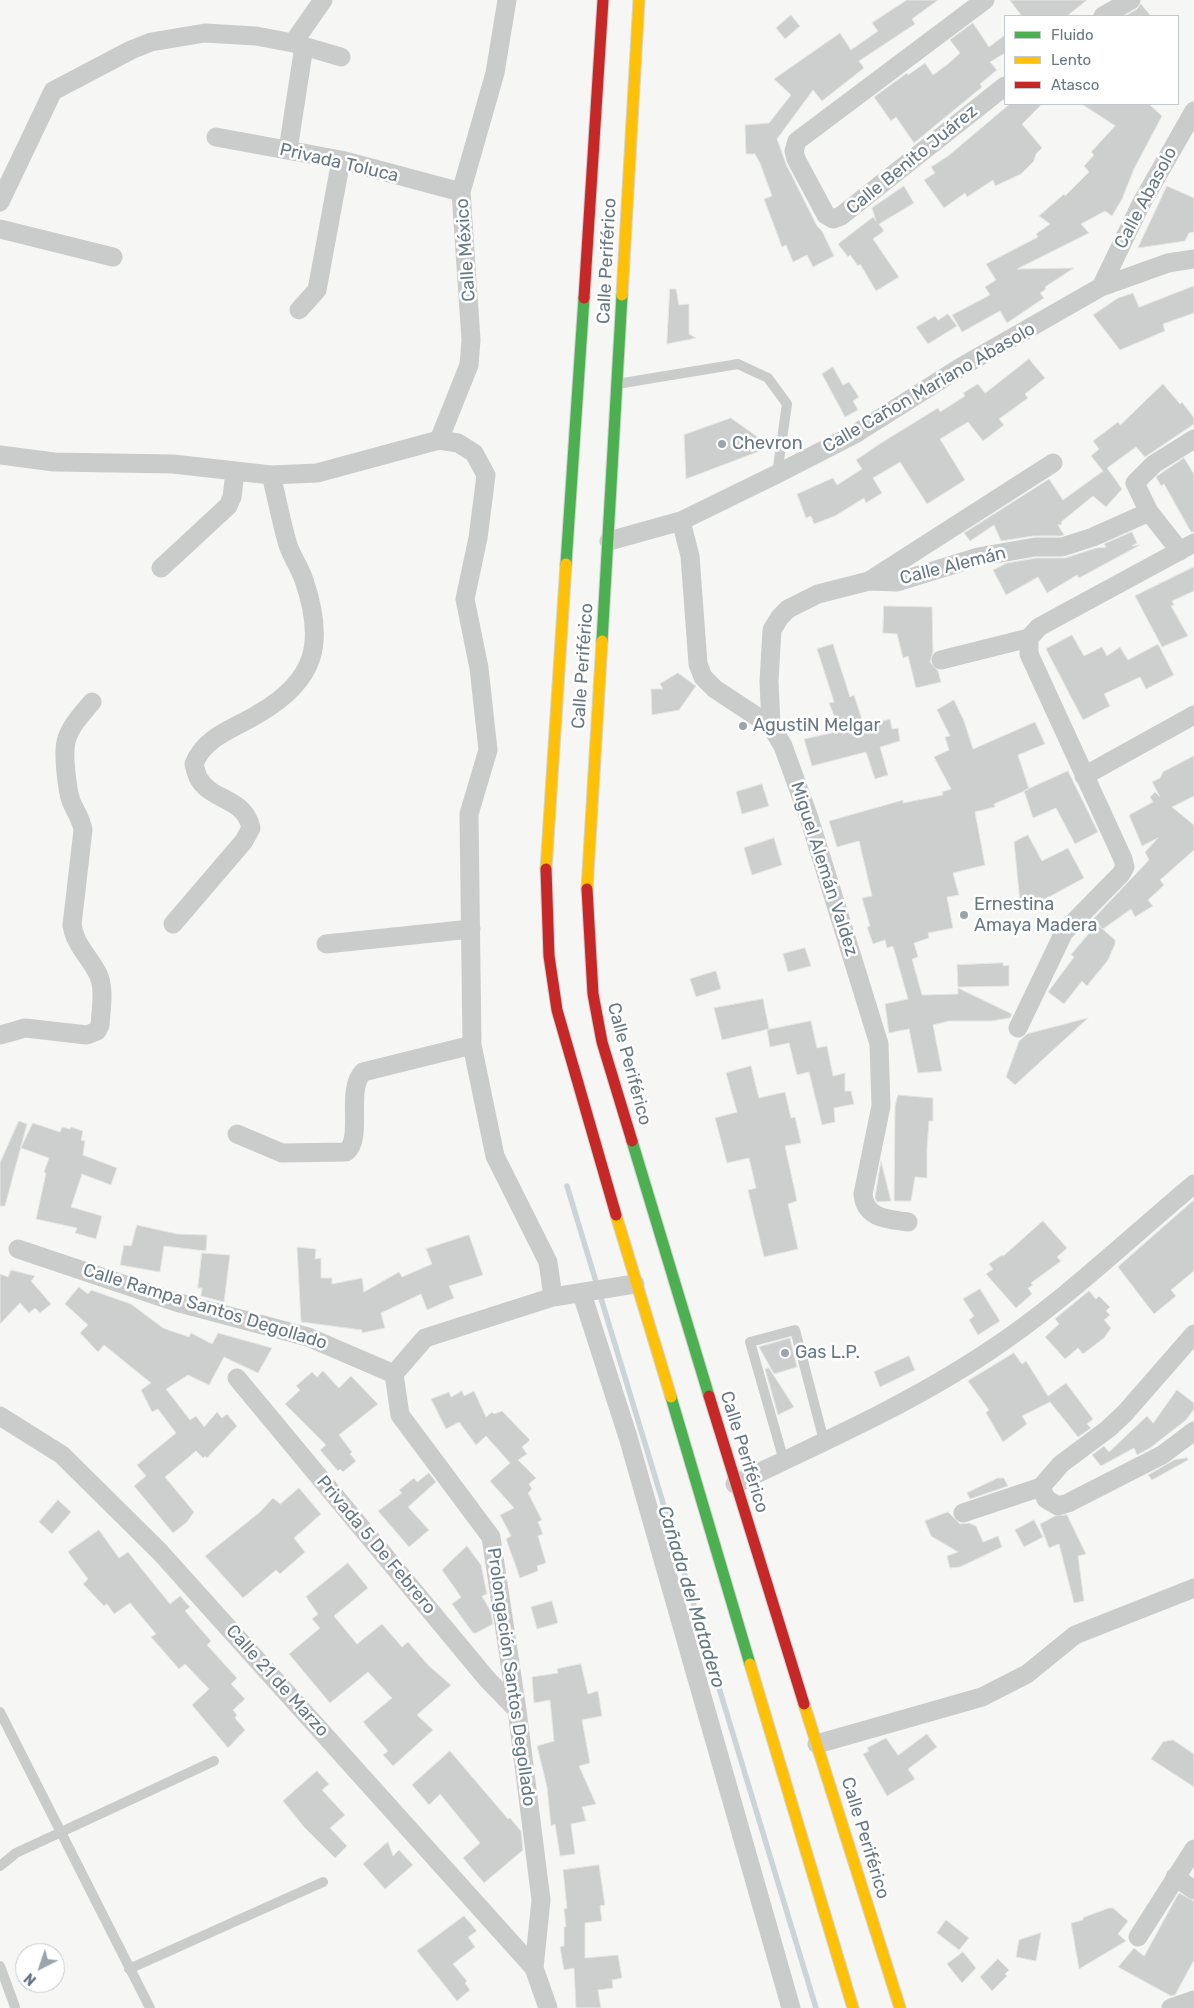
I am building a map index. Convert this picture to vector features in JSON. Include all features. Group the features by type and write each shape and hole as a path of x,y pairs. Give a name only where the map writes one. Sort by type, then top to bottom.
{"highway":[{"name":"Calle Periférico","path":"603,0 546,872 549,956 557,1010 635,1284 853,2008"},
{"name":"Calle Periférico","path":"639,0 587,894 593,994 602,1042 735,1484 900,2008"}],"street":[{"path":"288,150 298,44 323,0"},
{"name":"Calle México","path":"439,440 469,365 472,340 461,192 495,73 507,0"},
{"name":"Calle Benito Juárez","path":"985,0 797,141 794,151 796,160 826,215 833,218 841,216 1004,87"},
{"path":"1105,15 1131,0"},
{"path":"0,202 50,95 60,87 130,50 151,42 205,34 256,36 298,44 341,58"},
{"name":"Calle Abasolo","path":"1101,287 1141,204 1194,111"},
{"name":"Privada Toluca","path":"216,137 341,160 461,192"},
{"path":"299,310 317,290 341,160"},
{"path":"0,229 113,258"},
{"name":"Calle Cañon Mariano Abasolo","path":"609,540 681,521 855,434 962,367 1101,287 1168,264 1194,259"},
{"path":"941,660 1029,638 1039,627 1187,547 1148,512 1135,483 1154,464 1194,439"},
{"path":"0,455 54,462 173,464 235,472 271,474 317,473 439,440 458,443 474,453 486,475 478,538 465,598 479,668 488,750 469,814 472,1045 496,1156 548,1262 553,1297"},
{"path":"869,581 1053,463"},
{"path":"161,568 228,506 232,497 235,472"},
{"path":"173,924 244,841 251,828 249,817 241,808 208,789 199,778 194,764 199,752 209,740 258,714 289,694 308,668 315,645 314,615 304,578 288,545 271,474"},
{"name":"Calle Alemán","path":"771,726 769,681 772,630 780,617 788,609 818,594 869,581 897,582 978,557 1035,547 1062,547 1093,537 1148,512"},
{"name":"Miguel Alemán Valdez","path":"681,521 690,556 698,664 703,677 715,689 771,726 783,746 809,818 880,1044 881,1106 863,1194 864,1204 870,1212 880,1218 908,1222"},
{"path":"1018,1028 1064,932 1121,874 1125,867 1029,654 1029,638"},
{"path":"0,1035 25,1028 87,1035 97,1031 100,1025 101,984 98,973 74,937 72,925 83,830 81,818 71,800 66,742 74,724 92,702"},
{"path":"1084,776 1194,715"},
{"path":"326,944 471,929"},
{"path":"237,1134 282,1153 346,1152 352,1143 356,1084 363,1072 472,1045"},
{"path":"735,1484 942,1381 989,1351 1030,1322 1194,1184"},
{"name":"Calle Rampa Santos Degollado","path":"18,1249 86,1270 176,1302 308,1337 394,1374"},
{"path":"394,1374 425,1338 553,1297 635,1284"},
{"path":"586,1293 791,2008"},
{"path":"964,1513 1041,1486 1060,1464 1108,1429 1125,1413 1194,1334"},
{"name":"Prolongación Santos Degollado","path":"394,1374 400,1414 491,1538 517,1710 540,1900 534,1968 548,2008"},
{"name":"Privada 5 De Febrero","path":"236,1378 487,1679 517,1710"},
{"name":"Calle 21 de Marzo","path":"0,1416 62,1455 160,1552 534,1968"},
{"path":"1041,1486 1046,1499 1058,1506 1068,1503 1162,1455 1194,1431"},
{"path":"817,1744 982,1697 1027,1674 1075,1635 1194,1588"},
{"path":"1138,1937 1194,1848"},
{"path":"1175,1877 1194,1890"},
{"path":"1171,2008 1194,2000"}],"lane":[{"path":"617,384 738,364 768,378 787,404 777,474"},
{"path":"784,1461 750,1342 795,1330 824,1441"},
{"path":"0,1712 150,2008"},
{"path":"0,1866 16,1853 214,1760"},
{"path":"129,1969 323,1882"},
{"path":"0,1966 15,2007"}],"building":[{"path":"907,0 938,0 912,19 915,24 859,61 864,68 822,101 813,90 777,139 786,164 834,256 813,267 807,255 793,262 786,245 782,247 764,199 772,196 760,163 755,154 746,154 745,125 769,123 791,95 774,79 840,33 851,50 878,31 872,23"},
{"path":"1010,0 1087,0 1068,15 1021,15"},
{"path":"1141,4 1150,15 1127,15 1137,9"},
{"path":"791,15 800,26 785,39 776,28"},
{"path":"973,23 989,47 1004,36 1004,54 990,62 997,70 980,84 982,87 914,143 896,117 891,121 874,97 907,73 908,75 925,63 933,75 948,64 960,53 950,40"},
{"path":"1009,105 1041,105 1022,124 1042,148 1036,154 1034,161 1021,174 995,186 993,180 967,197 965,193 944,208 924,180 935,173 931,167 948,156"},
{"path":"1084,105 1150,105 1162,116 1112,216 1105,211 1081,224 1089,233 1017,269 1074,268 1045,287 1046,289 1040,293 1044,298 1007,323 1000,311 962,332 952,315 990,295 985,287 996,280 986,264 1038,237 1036,234 1050,224 1039,216 1064,194 1065,196 1089,172 1084,166 1094,155 1091,152 1115,126"},
{"path":"904,186 914,203 879,224 884,231 873,239 899,277 876,291 860,264 858,266 850,255 848,257 838,244 873,217 876,221 872,208"},
{"path":"1167,186 1194,198 1194,232 1189,233 1185,241 1138,248"},
{"path":"1194,286 1194,313 1163,324 1165,331 1120,350 1093,315 1118,298 1133,293 1139,307"},
{"path":"670,289 676,289 679,305 689,304 689,334 696,338 667,344"},
{"path":"948,314 957,326 928,344 916,327 935,316 938,320"},
{"path":"1029,359 1045,378 1025,394 1028,398 999,419 1004,425 983,441 968,422 940,439 965,480 927,504 900,462 873,478 882,493 866,503 864,498 835,516 814,524 811,516 806,518 797,494 833,478 837,485 862,469 856,460 881,443 938,408 940,412 965,396 963,393 978,384 985,393"},
{"path":"833,367 843,385 849,382 859,397 853,401 858,410 845,417 822,374"},
{"path":"1163,384 1180,404 1182,402 1194,418 1194,424 1145,457 1136,447 1107,468 1122,489 1106,507 1093,496 1061,522 1062,524 1058,525 1064,535 1060,536 1033,536 1001,541 994,525 970,541 964,533 1049,479 1063,500 1103,471 1091,456 1099,449 1093,441 1118,422 1120,425"},
{"name":"Chevron","path":"731,418 759,438 760,451 686,479 684,435"},
{"path":"1184,458 1194,474 1194,532 1191,532 1164,484 1161,486 1156,477"},
{"path":"1132,532 1137,543 1132,546 1140,545 1079,578 1077,575 1047,593 1038,577 1006,595 993,570 1007,563 1036,558 1065,558 1096,548 1106,547 1104,544"},
{"path":"1194,567 1194,591 1172,601 1174,605 1171,606 1188,636 1162,647 1135,596"},
{"path":"884,606 932,607 933,652 930,662 938,671 941,682 916,688 908,656 903,658 897,634 883,633"},
{"path":"1072,635 1084,656 1102,647 1107,656 1120,647 1128,660 1158,644 1174,675 1146,689 1140,677 1104,694 1110,706 1083,720 1046,649"},
{"path":"833,644 850,697 854,695 864,726 890,719 892,729 898,728 900,741 880,747 888,775 875,779 866,752 812,766 804,739 840,731 829,703 834,702 817,649"},
{"path":"678,673 696,686 679,710 652,715 651,689 663,689 660,684"},
{"path":"954,700 964,721 973,749 1035,722 1045,744 1018,755 1029,789 994,804 995,807 975,812 985,865 953,873 959,895 947,897 953,928 928,933 929,938 914,943 918,957 912,959 922,995 958,994 958,988 1012,1014 1010,1018 991,1021 949,1021 933,1025 942,1071 918,1073 909,1029 889,1033 885,1004 908,999 893,946 887,948 885,940 873,944 867,927 870,926 862,898 872,896 859,841 837,847 829,821 903,800 903,803 943,795 942,792 951,789 934,757 949,750 945,737 950,736 937,710"},
{"path":"1194,756 1194,796 1172,807 1194,825 1194,850 1160,880 1164,885 1148,900 1153,906 1135,917 1131,909 1103,929 1093,919 1149,860 1145,852 1158,838 1142,846 1129,815 1153,802 1150,797 1155,792 1160,797 1152,782 1160,778 1163,772"},
{"path":"1068,771 1098,832 1075,844 1056,808 1033,818 1024,791"},
{"path":"762,784 769,806 742,814 736,792"},
{"path":"1028,835 1042,861 1068,848 1084,878 1021,912 1014,842"},
{"path":"774,838 782,865 752,875 744,848"},
{"path":"1097,924 1115,940 1115,944 1108,960 1087,986 1082,981 1064,1004 1048,992 1074,957 1071,955"},
{"path":"805,948 811,966 788,972 783,954"},
{"path":"1003,963 1003,966 1009,965 1009,986 958,987 957,965"},
{"path":"716,971 721,989 696,997 690,979"},
{"path":"763,999 769,1029 722,1040 714,1008"},
{"path":"1088,1018 1015,1085 1006,1077 1019,1041 1027,1034"},
{"path":"811,1021 817,1048 827,1046 833,1076 845,1073 845,1091 851,1091 854,1104 834,1108 835,1122 822,1125 809,1072 797,1075 789,1043 770,1047 767,1030"},
{"path":"751,1066 759,1098 785,1092 791,1118 795,1117 801,1143 785,1146 797,1201 788,1204 798,1249 764,1257 748,1190 756,1188 749,1158 727,1163 715,1118 737,1112 726,1073"},
{"path":"898,1095 933,1098 933,1121 929,1121 927,1178 915,1177 911,1201 894,1201 895,1107"},
{"path":"19,1121 27,1124 5,1206 0,1206 0,1163"},
{"path":"33,1123 60,1132 62,1127 70,1129 71,1127 83,1131 81,1140 85,1141 83,1155 117,1168 111,1185 82,1174 71,1207 102,1216 96,1239 75,1233 77,1228 36,1219 46,1173 44,1172 49,1158 21,1148"},
{"path":"881,1161 891,1201 877,1202 875,1198"},
{"path":"1194,1200 1194,1271 1171,1290 1176,1296 1154,1314 1118,1267"},
{"path":"1043,1221 1067,1248 1057,1257 1061,1261 1031,1283 1033,1285 1028,1288 1032,1294 1016,1308 986,1274 993,1269 989,1264 1003,1256"},
{"path":"137,1225 177,1234 207,1235 206,1251 164,1246 160,1272 120,1265 124,1245 131,1246"},
{"path":"469,1235 483,1275 449,1286 454,1298 427,1310 421,1294 381,1313 385,1328 362,1333 362,1330 301,1322 297,1247 316,1249 315,1259 321,1258 321,1278 332,1278 332,1284 362,1278 364,1292 399,1272 402,1277 432,1264 426,1249"},
{"path":"202,1253 230,1255 224,1302 201,1296 202,1288 198,1288"},
{"path":"11,1270 35,1276 31,1281 51,1304 40,1313 35,1308 29,1313 20,1303 0,1324 0,1274 8,1277"},
{"path":"79,1287 88,1294 91,1290 131,1304 163,1328 189,1337 191,1333 212,1344 218,1333 272,1348 258,1373 224,1357 209,1385 188,1375 166,1389 190,1420 196,1416 204,1427 217,1412 222,1418 227,1414 237,1426 207,1458 205,1456 203,1458 196,1451 165,1477 194,1512 187,1522 173,1533 134,1486 146,1476 137,1465 176,1433 158,1409 152,1412 141,1390 151,1383 104,1345 98,1352 80,1333 88,1325 65,1304"},
{"path":"980,1289 1000,1321 978,1335 969,1320 974,1316 963,1299"},
{"path":"1089,1291 1096,1299 1099,1296 1110,1307 1106,1311 1110,1315 1104,1320 1111,1328 1104,1338 1083,1354 1078,1348 1065,1359 1045,1337 1059,1324 1055,1319"},
{"name":"Gas L.P.","path":"790,1338 797,1367 774,1374 759,1347"},
{"path":"1014,1353 1022,1364 1026,1361 1048,1396 1066,1383 1093,1419 1087,1424 1091,1428 1078,1437 1050,1402 1022,1416 1027,1424 1003,1442 986,1413 989,1410 968,1381"},
{"path":"909,1356 915,1370 880,1387 874,1372"},
{"path":"769,1368 794,1407 778,1415 765,1369"},
{"path":"323,1371 339,1388 351,1376 378,1404 339,1435 352,1452 350,1454 356,1461 343,1472 340,1469 338,1471 320,1450 326,1445 285,1404 300,1390 296,1386 312,1372 317,1377"},
{"path":"1177,1390 1194,1403 1194,1409 1186,1420 1150,1448 1137,1455 1134,1448 1101,1466 1092,1455 1104,1446 1109,1452 1147,1416 1153,1423"},
{"path":"462,1391 464,1396 474,1391 486,1417 492,1412 494,1414 502,1411 530,1440 522,1447 527,1454 518,1460 536,1478 529,1484 532,1489 528,1493 542,1520 538,1522 543,1534 538,1536 546,1563 537,1566 538,1571 520,1578 506,1539 511,1536 500,1515 514,1508 490,1481 510,1463 486,1436 476,1445 459,1422 446,1429 431,1399 449,1392 451,1397"},
{"path":"1187,1458 1188,1460 1152,1480 1148,1475 1174,1460"},
{"path":"429,1473 436,1482 408,1507 429,1530 409,1547 378,1511 402,1493 399,1490 414,1478 417,1482"},
{"path":"998,1478 1004,1478 1008,1486 970,1499 967,1493"},
{"path":"299,1488 321,1514 294,1538 305,1552 280,1574 276,1570 243,1598 205,1556 260,1512 273,1498 280,1504"},
{"path":"58,1500 71,1512 52,1534 39,1522"},
{"path":"948,1512 960,1524 969,1523 976,1526 983,1542 998,1536 1002,1547 960,1567 950,1568 947,1556 958,1552 931,1536 925,1521"},
{"path":"1067,1515 1086,1554 1078,1556 1084,1601 1074,1603 1059,1544 1049,1548 1040,1524 1055,1516"},
{"path":"1034,1520 1043,1537 1024,1547 1015,1530"},
{"path":"99,1530 119,1558 128,1552 170,1604 180,1596 190,1607 185,1611 211,1641 207,1645 237,1678 231,1684 245,1699 233,1710 237,1715 235,1718 245,1730 228,1748 192,1705 209,1689 185,1664 179,1669 151,1637 156,1634 130,1603 114,1614 107,1604 104,1606 83,1584 88,1579 68,1552"},
{"path":"467,1546 481,1565 487,1594 482,1596 491,1612 493,1624 476,1633 473,1633 452,1604 461,1597 442,1570"},
{"path":"348,1563 368,1588 334,1616 357,1644 382,1624 402,1647 408,1642 429,1666 451,1685 417,1715 433,1730 393,1766 383,1755 388,1751 363,1722 392,1698 368,1672 330,1703 289,1654 320,1628 312,1619 318,1614 306,1597"},
{"path":"552,1601 558,1623 537,1629 531,1607"},
{"path":"581,1664 588,1694 598,1691 602,1716 582,1720 590,1763 579,1766 596,1804 582,1807 586,1821 571,1824 575,1854 560,1856 555,1824 551,1826 547,1787 537,1746 554,1741 550,1700 534,1703 532,1677 558,1673 557,1669"},
{"path":"927,1734 937,1747 908,1769 915,1779 887,1796 863,1754 869,1751 867,1748 886,1738 898,1755"},
{"path":"1173,1740 1194,1754 1194,1787 1151,1759 1163,1742"},
{"path":"450,1751 508,1819 510,1818 521,1831 523,1850 484,1883 463,1858 480,1843 440,1794 429,1805 412,1785"},
{"path":"317,1771 329,1784 322,1790 345,1815 330,1828 347,1846 335,1858 304,1827 283,1801"},
{"path":"388,1842 393,1856 399,1850 413,1865 385,1889 363,1864"},
{"path":"599,1865 605,1905 600,1906 602,1921 585,1923 585,1958 618,1955 622,1978 612,1980 613,1988 598,1990 601,2008 576,2008 574,1968 564,1970 560,1947 564,1946 564,1927 566,1927 564,1909 567,1908 563,1870"},
{"path":"1179,1893 1194,1901 1194,1960 1175,1995 1171,1996 1118,1967 1134,1948 1144,1956"},
{"path":"1113,1908 1128,1921 1118,1934 1126,1941 1079,1969 1071,1923 1083,1920 1083,1918"},
{"path":"464,1916 477,1931 468,1937 475,1947 453,1964 467,1981 465,1983 470,1990 457,2001 417,1951"},
{"path":"946,1920 969,1938 959,1950 937,1933"},
{"path":"1041,1933 1036,1961 1016,1957 1019,1940"},
{"path":"963,1952 976,1968 962,1983 947,1964"},
{"path":"998,1959 1009,1970 1005,1974 1007,1976 992,1991 980,1977"}],"waterway":[{"name":"Cañada del Matadero","path":"567,1186 816,2008"}],"traffic: fast":[{"path":"602,641 622,295"},
{"path":"566,564 584,298"},
{"path":"632,1141 709,1396"},
{"path":"671,1397 750,1664"}],"traffic: slow":[{"path":"622,295 639,0"},
{"path":"546,869 566,564"},
{"path":"587,889 602,641"},
{"path":"616,1215 671,1397"},
{"path":"750,1664 853,2008"},
{"path":"804,1704 900,2008"}],"traffic: jam":[{"path":"584,298 603,0"},
{"path":"546,869 549,956 557,1010 616,1215"},
{"path":"587,889 593,994 602,1042 632,1141"},
{"path":"709,1396 804,1704"}],"place":[{"name":"Chevron","path":"722,444"},
{"name":"AgustiN Melgar","path":"743,726"},
{"name":"Ernestina Amaya Madera","path":"964,915"},
{"name":"Gas L.P.","path":"785,1353"}]}
